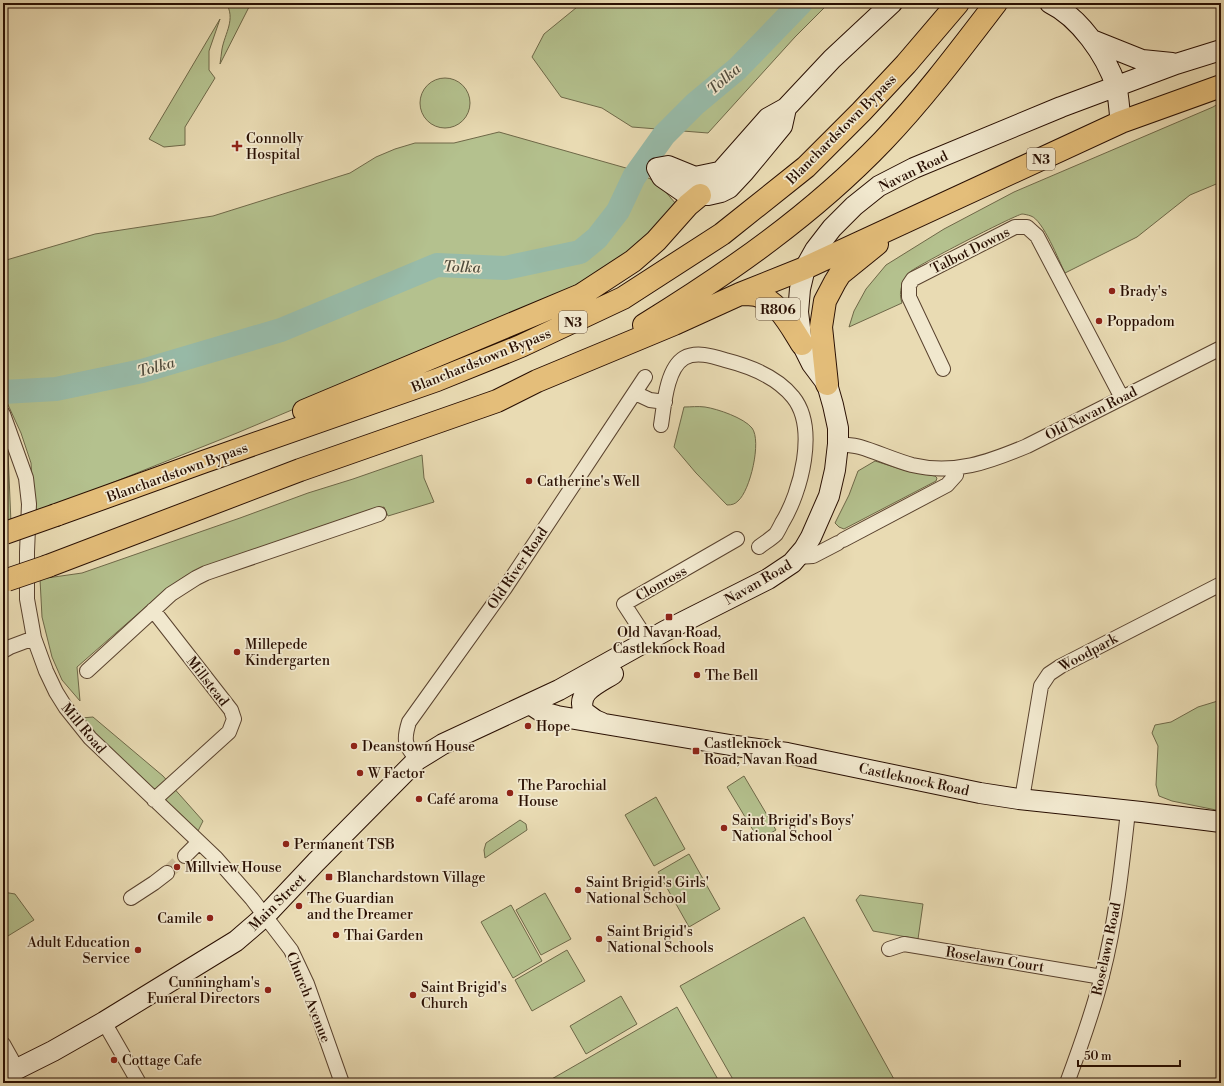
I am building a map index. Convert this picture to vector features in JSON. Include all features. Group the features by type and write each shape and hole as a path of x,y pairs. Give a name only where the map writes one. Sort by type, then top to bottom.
{"highway":[{"name":"Blanchardstown Bypass","path":"4,533 437,380 521,346 623,298 722,234 806,167 906,64 958,3"},
{"path":"537,381 644,325 739,263 789,226 836,186 882,141 926,92 996,3"},
{"name":"N3","path":"5,580 48,566 300,470 497,401 537,381 674,324 740,294 805,268 1121,122 1221,86"},
{"name":"N3","path":"105,498 177,462 338,398 580,295 633,261 656,241 688,205 700,195"},
{"path":"827,384 821,327 825,301 834,282 840,274 872,246 961,196"},
{"name":"R806","path":"740,294 757,295 769,301 781,312 802,344"}],"main road":[{"path":"700,195 768,118 786,108 832,59 892,3"},
{"path":"1050,3 1071,18 1092,40 1108,67 1116,87 1121,122"},
{"path":"1092,40 1142,60 1176,64"},
{"name":"Navan Road","path":"530,704 768,579 792,563 798,557 811,537 829,496 835,470 838,444 838,428 827,384 812,364 802,344 798,312 800,290 805,268 815,250 832,228 854,206 879,186 914,168 1061,107 1176,64 1221,50"},
{"path":"719,172 695,177 668,166 658,168 662,177 688,195 714,194 729,188 782,126 786,108"},
{"name":"Castleknock Road","path":"608,726 595,720 584,712 581,702 582,697 593,687 635,660 648,641"},
{"name":"Main Street","path":"10,1072 104,1022 236,941 265,916 416,760 443,744 530,704"},
{"name":"Castleknock Road","path":"530,704 542,712 557,716 608,726 787,753 974,792 1221,822"}],"street":[{"name":"Talbot Downs","path":"943,369 909,297 909,285 913,279 1015,227 1027,228 1037,236 1122,398"},
{"name":"Old Navan Road","path":"838,444 858,447 911,465 944,469 957,468 997,459 1027,446 1221,348"},
{"path":"661,425 668,380 683,359 694,354 708,355 735,362 761,372 780,385 792,397 800,410 805,432 800,482 790,510 776,534 759,546"},
{"name":"Old River Road","path":"416,760 404,740 409,722 509,582 645,377"},
{"path":"634,393 650,400 665,402"},
{"name":"Mill Road","path":"4,416 27,484 29,504 27,599 34,638 46,671 66,708 90,738 216,858 265,916"},
{"path":"798,557 813,556 947,485 956,475 957,468"},
{"path":"87,671 171,594 196,578 206,573 379,514"},
{"name":"Clonross","path":"648,641 624,604 737,539"},
{"name":"Woodpark","path":"1022,799 1041,686 1049,674 1085,653 1221,584"},
{"name":"Millstead","path":"153,610 231,710 234,719 229,732 154,800"},
{"path":"3,651 34,638"},
{"name":"Roselawn Road","path":"1067,1083 1102,977 1115,914 1128,811"},
{"path":"185,856 199,842"},
{"path":"131,898 167,873"},
{"name":"Church Avenue","path":"265,916 291,950 298,962 342,1083"},
{"name":"Roselawn Court","path":"889,949 904,944 1102,977"},
{"path":"104,1022 139,1083"},
{"path":"3,1044 10,1072"}],"green space":[{"path":"226,3 250,3 220,64 223,43 230,20 229,9"},
{"path":"582,3 829,3 795,37 708,133 632,127 602,108 561,97 532,57 544,34"},
{"path":"220,19 209,51 209,70 215,78 185,127 185,145 164,147 149,139"},
{"path":"445,78 454,80 465,89 470,103 468,112 459,123 445,128 436,126 425,117 420,103 422,94 431,83"},
{"path":"1221,102 1221,182 1190,195 1137,237 1065,273 1041,225 1031,216 1022,214 984,232 916,268 910,272 903,283 900,294 902,303 849,327 854,311 866,289 886,265 944,229 1014,192 1213,107"},
{"path":"499,132 633,170 658,183 676,204 650,235 600,273 492,326 237,433 34,514 31,463 21,433 3,394 3,261 95,234 213,216 350,173 376,157 415,143 454,143"},
{"path":"684,407 710,408 730,414 748,424 752,428 755,434 756,443 753,466 747,487 735,504 727,505 696,473 674,447"},
{"path":"3,432 8,452 11,523 3,525"},
{"path":"422,455 424,478 434,502 388,516 384,507 233,557 187,575 165,590 77,667 80,701 62,680 52,657 42,617 40,579 82,573 308,493"},
{"path":"875,461 907,471 935,476 937,478 936,481 844,529 839,527 835,523 849,495 858,471"},
{"path":"1221,700 1221,811 1172,801 1159,796 1156,785 1158,746 1152,733 1155,725 1171,722 1198,707"},
{"path":"93,717 163,776 203,821 197,833 148,783 108,747 81,718"},
{"path":"744,776 776,830 759,840 727,787"},
{"path":"656,797 685,849 654,866 625,815"},
{"path":"520,820 526,824 527,830 485,858 484,850 486,843"},
{"path":"689,854 720,909 689,927 658,872"},
{"path":"3,892 15,894 34,920 3,939"},
{"path":"545,893 571,939 541,955 516,910"},
{"path":"860,895 923,904 918,939 873,931 856,900"},
{"path":"511,905 542,961 513,978 481,922"},
{"path":"804,917 895,1081 891,1083 735,1083 680,986"},
{"path":"567,950 585,981 532,1011 515,980"},
{"path":"621,996 637,1024 586,1054 570,1026"},
{"path":"677,1007 720,1083 552,1083 550,1080"}],"waterway":[{"name":"Tolka","path":"3,392 56,389 142,371 281,330 437,265 505,268 580,252 597,238 618,211 634,177 664,135 695,104 737,69 801,3"}],"tunnel":[{"path":"167,873 185,856"}],"place":[{"name":"Connolly Hospital","path":"237,146"},
{"name":"Brady's","path":"1112,291"},
{"name":"Poppadom","path":"1099,321"},
{"name":"Catherine's Well","path":"529,481"},
{"name":"Old Navan Road, Castleknock Road","path":"669,617"},
{"name":"Millepede Kindergarten","path":"237,652"},
{"name":"The Bell","path":"697,675"},
{"name":"Hope","path":"528,726"},
{"name":"Deanstown House","path":"354,746"},
{"name":"Castleknock Road, Navan Road","path":"696,751"},
{"name":"W Factor","path":"360,773"},
{"name":"The Parochial House","path":"510,793"},
{"name":"Café aroma","path":"419,799"},
{"name":"Saint Brigid's Boys' National School","path":"724,828"},
{"name":"Permanent TSB","path":"286,844"},
{"name":"Millview House","path":"177,867"},
{"name":"Blanchardstown Village","path":"329,877"},
{"name":"Saint Brigid's Girls' National School","path":"578,890"},
{"name":"The Guardian and the Dreamer","path":"299,906"},
{"name":"Camile","path":"210,918"},
{"name":"Thai Garden","path":"336,935"},
{"name":"Saint Brigid's National Schools","path":"599,939"},
{"name":"Adult Education Service","path":"138,950"},
{"name":"Cunningham's Funeral Directors","path":"268,990"},
{"name":"Saint Brigid's Church","path":"413,995"},
{"name":"Cottage Cafe","path":"114,1060"}]}
